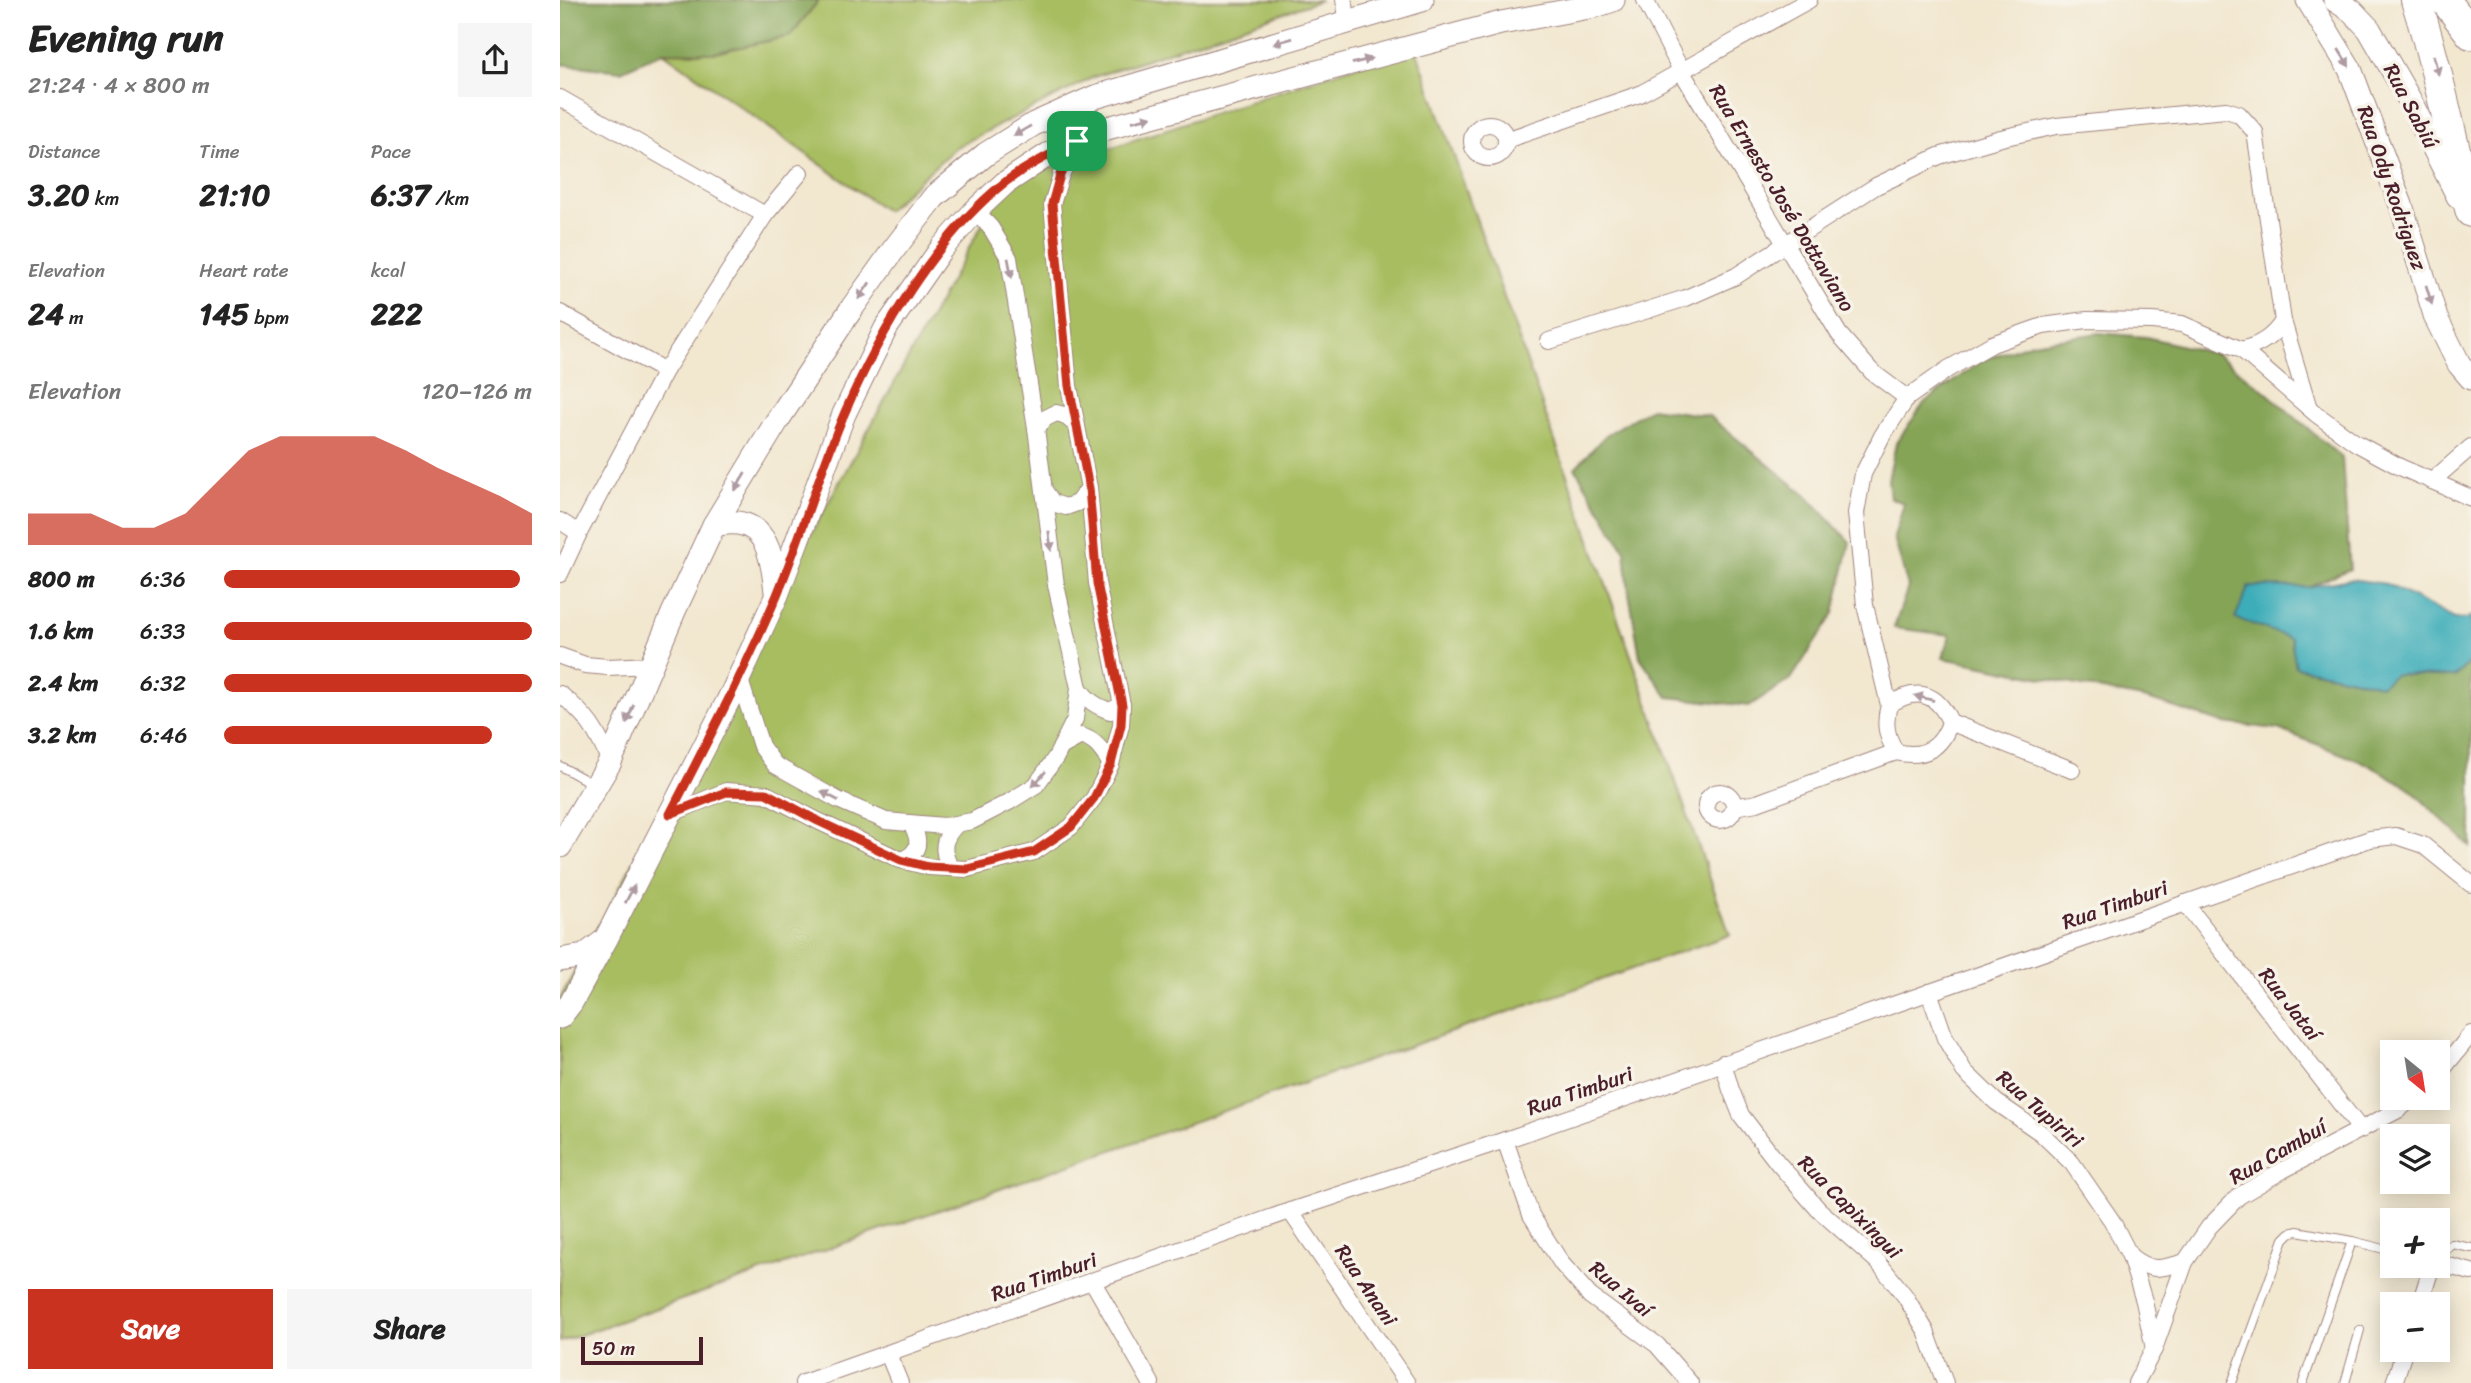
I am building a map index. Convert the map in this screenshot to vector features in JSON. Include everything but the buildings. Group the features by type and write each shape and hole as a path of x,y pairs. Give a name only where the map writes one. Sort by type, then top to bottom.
{"highway":[{"path":"2416,0 2435,60 2459,171 2471,212"},
{"path":"2445,0 2471,34"}],"main road":[{"path":"563,836 610,762 650,665 714,525 777,421 894,248 934,197 986,154 1034,124 1095,97 1346,11 1422,0"},
{"path":"560,1017 571,1003 606,939 739,677 777,595 844,414 865,368 886,328 922,276 941,249 975,211 1004,183 1049,154 1100,130 1501,23 1595,6 1613,0"},
{"name":"Rua Ody Rodriguez","path":"2308,0 2350,69 2401,205 2436,318 2459,364 2471,378"},
{"name":"Rua Sabiú","path":"2335,0 2352,11 2369,29 2408,97 2471,221"},
{"path":"714,525 744,523 757,530 774,563 777,595"},
{"path":"560,960 584,956 606,939"}],"street":[{"name":"Rua Ernesto José Dottaviano","path":"1645,0 1682,72 1839,334 1872,372 1908,398"},
{"path":"1506,140 1640,94 1809,0"},
{"path":"560,98 765,215"},
{"path":"1549,341 1686,298 1736,276 1876,186 1938,156 2056,126 2226,110 2239,114 2255,132 2283,321 2308,405"},
{"path":"670,814 726,792 766,793 901,860 929,867 967,869 1034,852 1071,827 1094,798 1111,764 1121,725 1122,705 1097,583 1089,488 1069,386 1052,204 1060,175 1077,141"},
{"path":"560,573 665,371 765,215 800,173"},
{"path":"739,677 761,746 775,765 838,800 886,821 944,826 972,821 1036,785 1061,747 1074,719 1079,688 1056,584 1036,428 1009,258 991,228 975,211"},
{"path":"560,313 665,371"},
{"path":"1896,752 1889,742 1886,730 1885,717 1889,705 1864,605 1856,513 1863,474 1882,436 1908,398 1948,369 1992,344 2043,327 2087,320 2182,324 2242,350 2316,414 2356,443 2400,467 2471,498"},
{"path":"2242,350 2255,347 2266,340 2283,321"},
{"path":"1036,428 1056,413 1064,415 1077,426"},
{"path":"2432,481 2471,447"},
{"path":"1044,490 1053,503 1066,508 1077,503 1089,488"},
{"path":"560,521 579,533"},
{"path":"560,656 585,665 650,665"},
{"path":"1079,688 1096,706 1110,711 1122,705"},
{"path":"560,694 580,710 592,725 610,762"},
{"path":"1734,807 1757,803 1896,752 1910,755 1924,753 1937,746 1946,735 1950,722 1944,708 1932,698 1917,694 1902,696 1889,705"},
{"path":"1950,722 2072,770"},
{"path":"1061,747 1081,736 1091,739 1099,745 1111,764"},
{"path":"901,860 911,857 917,847 915,830 910,823"},
{"path":"951,868 944,851 944,840 957,824"},
{"name":"Rua Timburi","path":"803,1383 1290,1211 1504,1140 2370,839 2396,836 2423,845 2471,884"},
{"name":"Rua Jataí","path":"2185,903 2361,1130"},
{"name":"Rua Tupiriri","path":"1929,992 1945,1038 1964,1071 1996,1102 2041,1133 2072,1163 2112,1222 2130,1256 2144,1301 2154,1349"},
{"path":"2450,1059 2471,1034"},
{"name":"Rua Capixingui","path":"1723,1062 1741,1115 1777,1162 1818,1209 1878,1262 1905,1296 1926,1331 1945,1383"},
{"name":"Rua Cambuí","path":"2136,1383 2154,1349 2185,1262 2209,1227 2239,1196 2398,1110"},
{"name":"Rua Ivaí","path":"1504,1140 1531,1215 1562,1264 1590,1296 1657,1345 1690,1383"},
{"name":"Rua Anani","path":"1290,1211 1407,1383"},
{"path":"2130,1256 2142,1266 2161,1269 2185,1262"},
{"path":"2450,1266 2471,1272"},
{"path":"1093,1282 1150,1383"},
{"path":"888,1354 900,1383"},
{"path":"2394,1383 2401,1362"}],"lane":[{"path":"560,766 596,785"},
{"path":"2232,1383 2284,1239 2290,1233 2297,1231 2380,1248"},
{"path":"2303,1383 2352,1241"},
{"path":"2450,1246 2471,1248"},
{"path":"2345,1383 2360,1330"}],"green space":[{"path":"560,0 819,0 790,36 714,53 663,52 621,71 560,64"},
{"path":"819,0 1321,0 1094,77 956,147 886,211 663,52 714,53 790,36"},
{"path":"1415,46 1730,935 560,1342 560,999 777,595 1005,183"},
{"path":"2099,333 2146,337 2216,354 2260,387 2342,458 2350,569 2308,587 2249,586 2291,638 2296,667 2380,685 2396,674 2455,677 2471,660 2471,847 2408,787 2365,763 2278,729 2223,723 2147,699 1943,658 1950,635 1894,628 1908,587 1894,537 1904,503 1890,498 1888,480 1896,443 1925,402 1983,360 2032,343"},
{"path":"1651,408 1709,416 1807,496 1850,542 1834,613 1791,679 1749,706 1668,697 1640,657 1625,551 1575,468 1606,435"}],"water":[{"path":"2350,579 2387,584 2455,619 2471,616 2471,660 2455,677 2396,674 2381,685 2296,667 2291,638 2235,618 2249,586 2308,587"}],"route":[{"path":"1077,141 1060,175 1052,204 1069,386 1089,488 1097,583 1122,705 1121,725 1111,764 1094,798 1071,827 1034,852 967,869 929,867 901,860 766,793 726,792 670,814 733,691 777,595 844,414 886,328 941,249 975,211 1004,183 1049,154 1077,141"}]}
